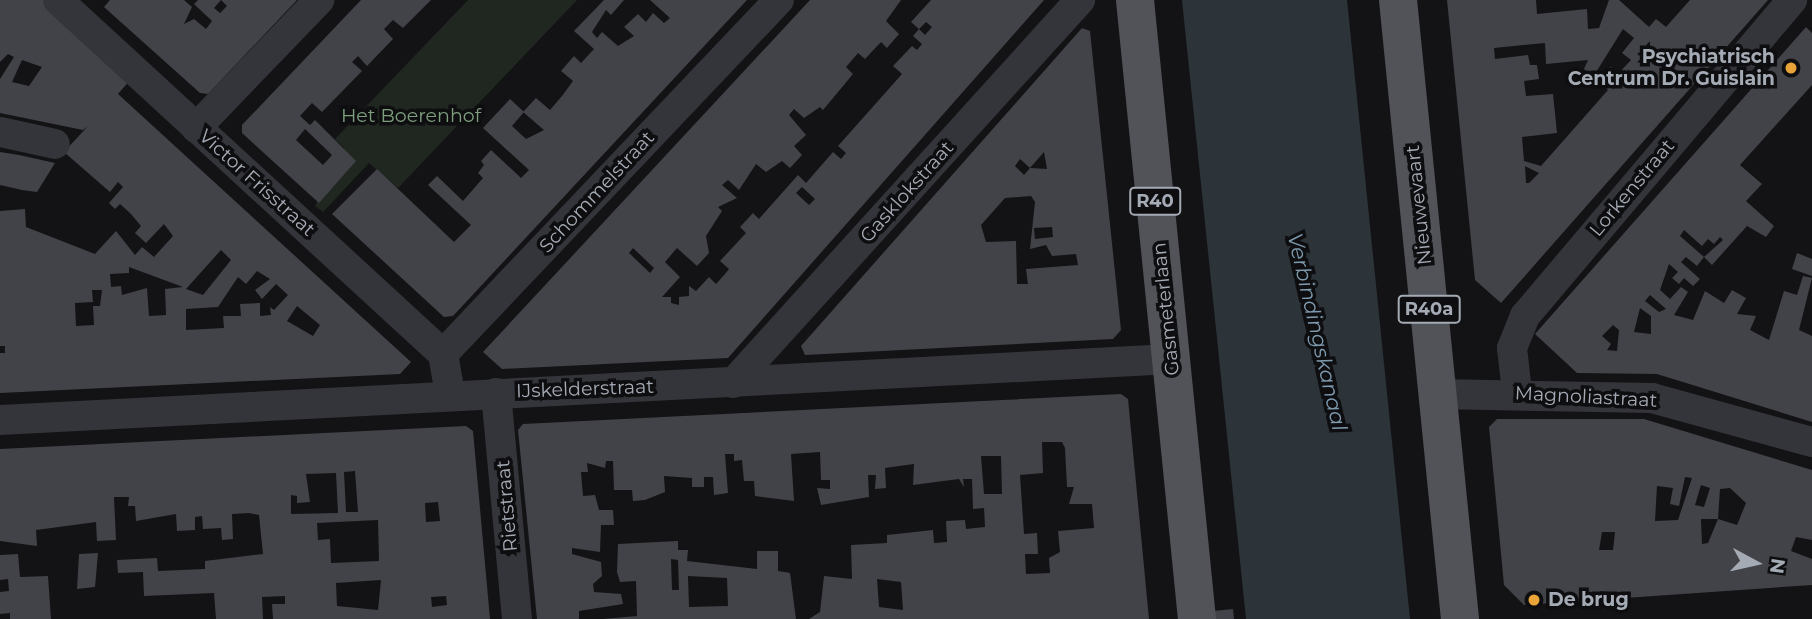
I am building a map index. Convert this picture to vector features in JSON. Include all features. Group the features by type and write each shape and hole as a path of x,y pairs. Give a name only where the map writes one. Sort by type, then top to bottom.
{"main road":[{"name":"Gasmeterlaan","path":"1135,0 1197,619"},
{"name":"Nieuwevaart","path":"1398,0 1460,619"}],"street":[{"path":"196,128 319,0"},
{"name":"Schommelstraat","path":"443,354 779,0"},
{"name":"Gasklokstraat","path":"733,383 1080,0"},
{"name":"Lorkenstraat","path":"1517,392 1512,348 1525,316 1792,0"},
{"name":"Victor Frisstraat","path":"70,4 196,128 443,354"},
{"path":"0,132 55,144"},
{"path":"443,354 450,394"},
{"name":"IJskelderstraat","path":"0,420 450,394 733,383 1171,359"},
{"name":"Magnoliastraat","path":"1438,394 1517,392 1551,398 1652,398 1812,442"},
{"name":"Rietstraat","path":"496,393 517,619"}],"green space":[{"name":"Het Boerenhof","path":"468,0 577,0 398,188 369,163 323,212 315,206 344,148 335,139"}],"water":[{"name":"Verbindingskanaal","path":"1182,0 1347,0 1410,619 1246,619"}],"building":[{"path":"0,0 45,0 131,79 118,94 411,362 400,374 0,393 0,353 5,353 5,346 0,346 0,211 25,209 26,227 95,254 116,231 135,255 142,247 154,257 173,236 164,224 146,243 135,233 141,226 131,214 120,204 115,209 109,203 123,187 118,182 110,192 64,152 88,126 83,130 0,113 0,79 14,57 8,54 0,62","holes":["22,60 42,67 29,86 12,82","221,250 231,260 203,295 186,289","129,267 183,287 165,289 166,315 149,316 147,288 122,295 121,286 111,287 110,274 129,273","257,271 270,279 255,290 262,299 276,284 288,295 274,310 270,307 271,315 260,316 260,303 240,304 241,316 223,316 224,328 186,330 186,309 218,307 238,277 246,284","92,290 102,290 100,306 93,306 94,325 76,326 75,303 93,302","297,306 320,325 313,336 287,321"]},
{"path":"110,0 184,0 192,7 184,24 194,19 206,29 212,21 194,4 198,0 221,0 297,0 208,94 200,93 104,7","holes":["221,0 227,6 220,13 214,8"]},
{"path":"361,0 431,0 403,28 393,20 384,29 393,39 367,66 358,56 352,62 362,71 322,112 312,103 300,116 310,125 315,120 356,161 319,203 242,133 242,125","holes":["305,129 332,155 323,165 296,140"]},
{"path":"604,0 624,0 611,15 606,10 592,32 597,38 602,32 618,46 634,36 624,27 638,14 646,22 653,13 664,23 670,18 650,0 747,0 453,316 444,317 332,214 377,169 454,242 471,225 428,185 437,176 463,201 483,178 478,173 484,165 481,161 491,150 521,178 529,170 483,128 510,99 523,112 536,98 550,110 573,81 561,71 574,56 581,63 594,49 574,31","holes":["524,112 544,130 526,139 512,126"]},
{"path":"810,0 901,0 886,21 899,34 887,48 881,42 865,59 858,53 846,67 853,74 823,110 820,107 804,118 794,109 789,115 806,135 794,146 802,155 790,168 782,161 766,172 756,164 739,190 728,180 722,185 737,198 718,207 722,211 706,236 709,253 697,266 677,248 665,262 680,277 662,297 671,297 671,303 679,305 679,297 689,296 689,286 696,291 709,277 716,284 729,269 720,261 746,233 740,227 753,213 759,219 798,175 806,183 833,152 841,159 846,153 838,146 902,74 893,66 912,46 917,50 922,44 913,36 919,29 911,22 931,0 1044,0 728,358 502,369 483,352","holes":["926,22 932,27 925,35 919,29","802,187 815,199 809,205 796,193","633,248 654,268 650,273 629,253"]},
{"path":"1447,0 1536,0 1537,14 1587,9 1588,29 1599,28 1609,0 1619,0 1649,27 1656,19 1666,27 1690,0 1768,0 1501,303 1475,280","holes":["1623,29 1634,38 1622,53 1631,60 1618,74 1611,67 1599,82 1608,90 1541,166 1524,161 1522,137 1557,133 1553,94 1526,96 1524,81 1539,79 1537,65 1530,65 1528,55 1495,59 1494,48 1545,43 1546,64 1588,60 1584,69 1593,77","1525,166 1539,173 1529,183 1526,183"]},
{"path":"1806,27 1812,33 1812,85 1740,165 1762,184 1746,201 1774,226 1766,237 1747,226 1712,265 1704,257 1697,266 1686,257 1681,262 1700,279 1693,286 1684,278 1679,284 1672,278 1678,272 1669,264 1660,290 1670,299 1681,287 1688,292 1674,315 1693,320 1705,291 1724,303 1732,290 1746,298 1737,314 1756,316 1750,330 1769,340 1784,291 1797,295 1803,276 1812,278 1799,330 1812,336 1812,422 1657,374 1577,373 1535,334","holes":["1684,230 1702,246 1708,239 1714,244 1720,237 1723,240 1704,257 1680,236","1650,295 1666,309 1659,312 1645,301","1640,308 1651,316 1651,334 1634,332","1613,325 1619,330 1617,351 1607,350 1611,344 1602,336"]},
{"path":"1082,28 1090,31 1121,330 1113,339 805,355 801,346","holes":["1044,152 1047,169 1030,168","1020,159 1030,168 1024,175 1015,166","1031,196 1035,202 1030,249 1046,245 1052,256 1076,254 1078,265 1026,269 1028,284 1017,284 1016,241 986,242 981,225 1005,198","1052,227 1053,237 1035,239 1034,228"]},
{"path":"0,152 55,163 37,192 22,190 0,185"},
{"path":"1797,253 1812,259 1812,276 1792,269"},
{"path":"1121,394 1128,399 1149,619 809,619 820,612 824,576 852,579 851,545 887,543 887,535 933,530 934,543 947,542 946,521 965,520 966,529 985,527 984,508 973,509 972,479 963,479 964,487 959,479 913,485 914,464 885,468 886,488 875,489 876,475 868,475 869,497 821,505 817,488 830,489 830,480 821,480 820,452 791,454 794,501 755,496 754,481 744,481 742,460 734,461 734,454 725,454 728,493 714,495 713,477 704,477 704,487 692,487 692,478 664,476 665,492 645,500 633,501 632,490 614,490 613,461 606,461 605,468 587,463 588,472 581,472 583,496 595,495 599,510 613,510 614,525 601,525 600,552 572,548 572,554 601,562 602,576 593,584 594,592 621,594 623,604 579,611 579,619 537,619 518,430 523,424","holes":["1042,442 1062,442 1065,448 1067,487 1074,487 1069,504 1092,504 1094,528 1058,531 1060,552 1049,558 1050,573 1026,574 1025,554 1038,554 1037,533 1024,534 1020,475 1043,473","981,456 1001,456 1002,494 984,494","877,579 901,582 903,610 879,607"]},
{"path":"1497,419 1644,419 1812,470 1812,540 1796,537 1791,551 1812,559 1812,585 1524,605 1504,585 1489,427","holes":["1685,477 1692,478 1678,520 1655,521 1657,486 1673,488 1670,504 1679,506","1701,485 1710,488 1704,507 1695,505","1730,488 1746,503 1737,525 1718,519 1720,489","1701,519 1718,519 1708,543 1702,544","1602,532 1615,532 1613,550 1599,550"]},
{"path":"466,426 473,431 490,619 273,619 272,604 285,604 285,596 262,597 263,619 216,619 214,593 144,596 143,572 118,573 117,560 157,558 158,571 205,569 205,561 263,554 259,515 232,514 233,539 222,540 221,528 203,529 202,516 195,517 195,530 177,531 176,514 136,521 135,506 128,506 129,497 114,497 116,540 97,541 96,522 36,530 37,546 0,541 0,449","holes":["355,471 358,512 346,512 344,472","336,473 338,513 291,514 291,495 297,496 297,503 310,502 306,474","438,502 440,521 426,522 425,503","378,520 379,561 331,563 330,539 318,540 317,523","381,580 378,610 337,606 336,583","446,596 447,605 432,607 431,597"]},
{"path":"678,541 678,550 688,550 687,561 757,569 757,551 778,551 778,571 790,573 796,619 603,619 637,616 636,581 620,582 617,572 618,544","holes":["671,559 678,560 679,590 672,590","688,576 727,578 728,606 689,607"]},
{"path":"98,553 95,587 77,589 79,554"},
{"path":"18,554 20,577 48,576 51,619 10,619 10,613 0,614 0,592 9,591 8,579 0,580 0,555"},
{"path":"1233,609 1234,619 1214,619 1213,611"}],"place":[{"name":"Psychiatrisch Centrum Dr. Guislain","path":"1791,68"},
{"name":"De brug","path":"1534,600"}]}
